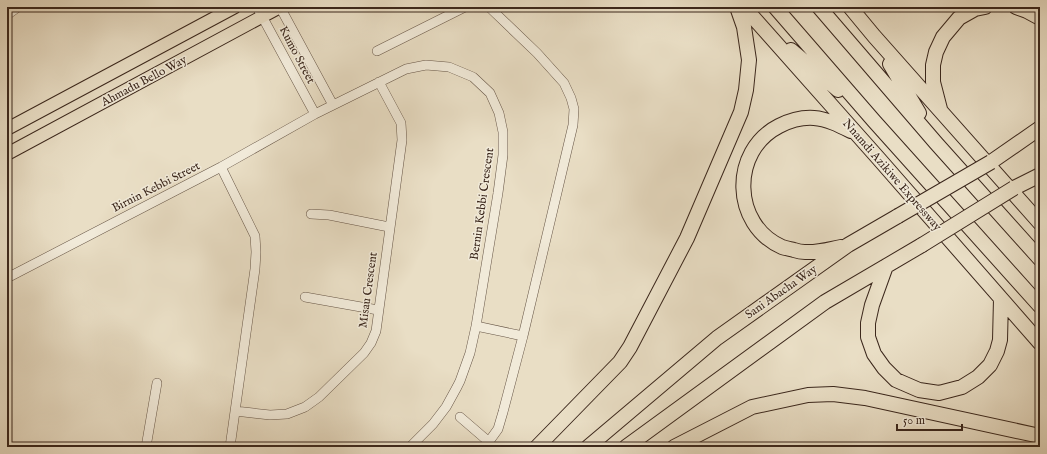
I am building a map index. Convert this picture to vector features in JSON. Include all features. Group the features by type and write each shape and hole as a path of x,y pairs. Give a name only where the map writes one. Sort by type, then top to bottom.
{"highway":[{"path":"537,447 620,362 630,347 686,238 741,112 746,90 749,60 744,27 737,7"},
{"name":"Nnamdi Azikiwe Expressway","path":"775,7 874,121 1040,306"},
{"path":"819,7 936,143 1040,259"},
{"path":"850,7 1040,223"},
{"path":"941,111 934,82 936,52 943,37 959,18 975,9 986,7"},
{"path":"1016,7 1027,10 1040,18"},
{"path":"747,11 874,121"},
{"name":"Nnamdi Azikiwe Expressway","path":"747,11 1040,343"},
{"path":"874,36 936,143"},
{"path":"848,245 817,252 804,252 782,247 769,239 750,217 743,190 748,157 760,140 771,130 788,121 801,118 814,118 829,121 855,132"},
{"name":"Sani Abacha Way","path":"588,447 717,338 848,245 991,162 1040,128"},
{"path":"626,447 825,302 922,245 1014,188 1040,175"},
{"path":"886,266 872,305 868,323 868,337 874,354 884,368 896,380 919,390 939,393 962,387 978,377 990,365 997,351 1000,340 1001,299"},
{"path":"674,447 752,407 808,395 833,394 865,398 1040,436"}],"main road":[{"name":"Ahmadu Bello Way","path":"7,129 235,7"},
{"name":"Ahmadu Bello Way","path":"7,154 260,12 280,7"}],"street":[{"path":"7,14 18,7"},
{"path":"280,7 333,105"},
{"path":"377,51 465,7"},
{"path":"460,417 487,445 498,428 524,336 573,125 574,109 572,98 564,83 537,53 489,7"},
{"name":"Kumo Street","path":"260,12 315,114"},
{"name":"Bernin Kebbi Crescent","path":"315,114 406,68 426,65 449,67 473,77 490,93 499,113 503,132 503,155 476,326 470,353 460,381 446,407 433,424 410,447"},
{"name":"Misau Crescent","path":"235,411 270,415 287,414 305,407 319,397 364,353 371,343 376,331 402,140 401,122 379,82"},
{"name":"Birnin Kebbi Street","path":"7,278 221,167 315,114"},
{"path":"221,167 255,236 256,252 255,269 230,447"},
{"path":"311,214 390,227"},
{"path":"306,297 378,310"},
{"path":"476,326 524,336"},
{"path":"146,447 157,382"}]}
